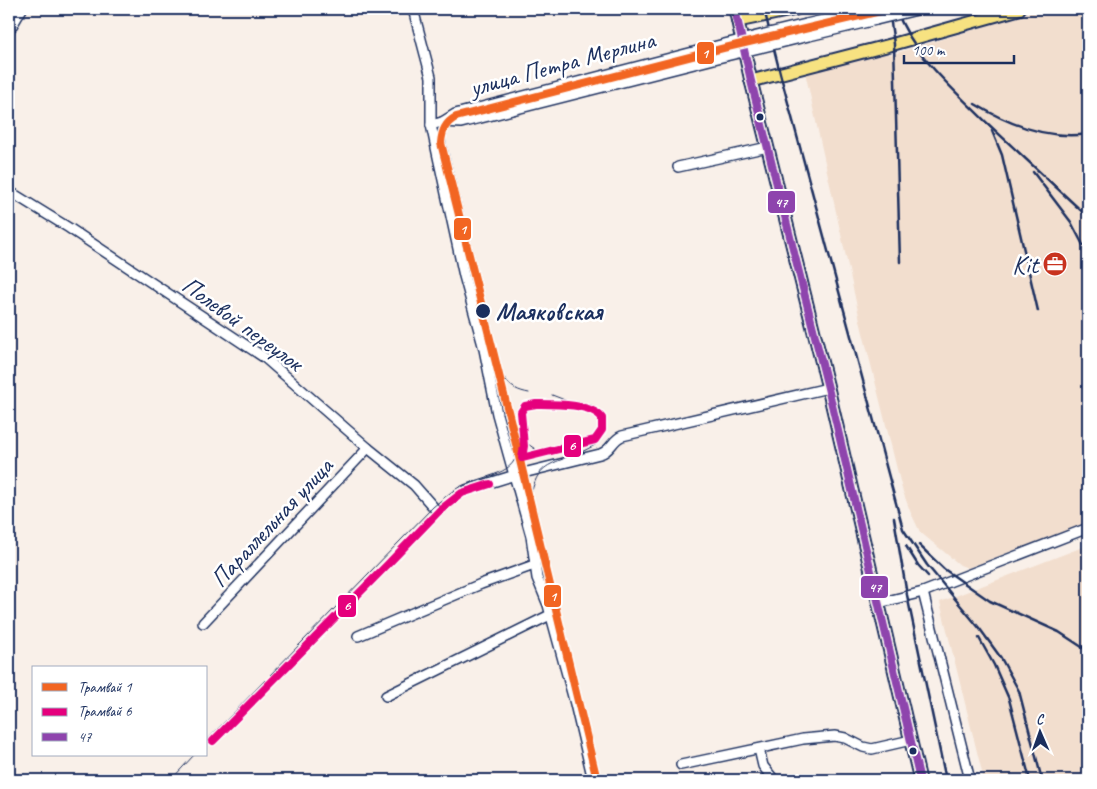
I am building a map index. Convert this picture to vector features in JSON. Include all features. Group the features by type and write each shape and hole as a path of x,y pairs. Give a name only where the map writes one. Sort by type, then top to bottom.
{"main road":[{"path":"735,9 751,81 828,388 920,780"},
{"path":"738,21 796,9"},
{"path":"751,81 1019,9"}],"street":[{"path":"9,31 22,9"},
{"path":"413,9 431,78 431,125 464,276 484,349 497,414 531,536 537,578 550,615 575,704 593,780"},
{"name":"улица Петра Мерлина","path":"431,125 442,122 455,114 724,44 871,9"},
{"name":"улица Петра Мерлина","path":"442,122 461,123 921,9"},
{"path":"678,167 768,147"},
{"name":"Полевой переулок","path":"9,191 69,228 265,358 368,448 414,485 436,510"},
{"path":"467,490 515,475 604,453 617,438 622,436 828,388"},
{"name":"Параллельная улица","path":"203,623 368,448"},
{"path":"878,603 923,592 1088,528"},
{"path":"358,636 480,584 534,565"},
{"path":"923,592 970,780"},
{"path":"386,696 550,615"},
{"path":"681,765 803,739 829,736 845,738 863,747 872,749 911,740"},
{"path":"759,749 763,766 774,780"}],"shaded area":[{"path":"1041,9 1088,9 1088,522 968,568 960,565 920,532 902,489 862,329 805,72 868,55 893,54"},
{"path":"1088,545 1088,780 984,780 940,602"}],"tram line":[{"name":"1","path":"597,780 441,143 443,131 449,122 456,117 724,48 889,9"},
{"path":"208,739 433,507 459,487 502,471 515,460 517,451 515,423 446,143 451,126 460,119 904,9"},
{"path":"505,378 515,388 529,393"},
{"path":"552,395 570,402 591,405 597,408 603,416 605,427 599,443 572,457"},
{"name":"6","path":"536,404 571,405 589,409 602,418 602,430 595,440 522,458 524,446 521,412 525,406 536,404"},
{"path":"518,434 532,447 545,453 552,454 578,450"},
{"path":"520,444 601,780"},
{"path":"532,491 536,479 542,470 563,459"},
{"name":"6","path":"213,741 439,511 462,493 490,484"},
{"path":"171,780 193,756"}],"railway":[{"path":"764,9 903,529 927,565 980,629 1001,658 1019,691 1042,780"},
{"path":"889,9 894,44 900,262"},
{"path":"896,9 912,41 934,70 985,121 1088,217"},
{"path":"975,104 1001,118 1029,129 1059,135 1088,134"},
{"path":"992,131 1002,155 1038,311"},
{"path":"1033,172 1071,222 1083,245"},
{"path":"894,518 907,595 946,780"},
{"path":"919,545 944,569 990,601 1059,632 1088,651"},
{"path":"906,546 918,565 928,576"},
{"path":"979,638 994,665 1009,699 1030,780"}],"transit line":[{"name":"47","path":"735,9 751,81 828,388 920,780"}],"place":[{"name":"Kit","path":"1055,264"},
{"name":"Маяковская","path":"483,311"}]}
